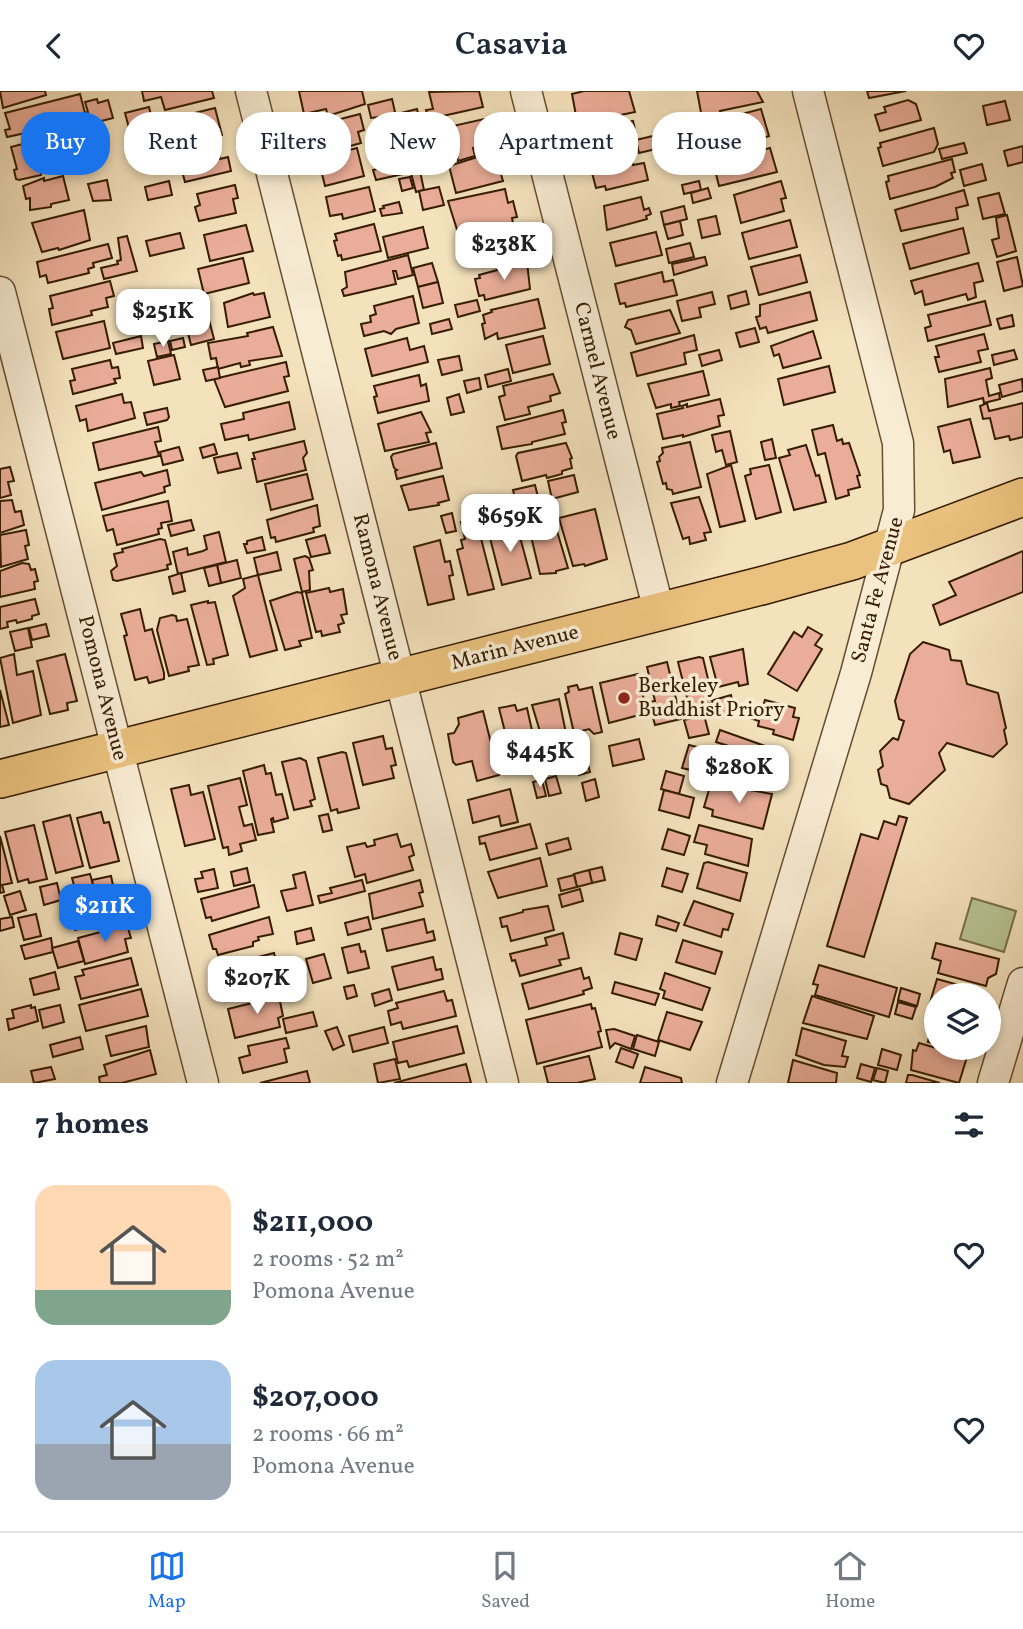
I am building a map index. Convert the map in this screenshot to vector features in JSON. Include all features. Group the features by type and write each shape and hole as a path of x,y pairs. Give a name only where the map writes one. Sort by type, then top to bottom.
{"main road":[{"name":"Marin Avenue","path":"0,779 774,583 891,548 1023,498"}],"street":[{"name":"Ramona Avenue","path":"251,91 503,1083"},
{"name":"Carmel Avenue","path":"526,91 659,611"},
{"name":"Santa Fe Avenue","path":"732,1083 856,673 899,510 898,443 808,91"},
{"name":"Pomona Avenue","path":"0,292 203,1083"},
{"path":"993,1083 1023,983"}],"green space":[{"path":"972,898 1016,911 1004,952 960,939"}],"building":[{"path":"0,91 45,91 46,95 3,108"},
{"path":"142,91 212,91 214,98 165,110 161,97 144,101"},
{"path":"299,91 362,91 365,104 340,112 327,112 326,109 304,112"},
{"path":"479,91 483,107 460,112 427,112 433,109 429,92"},
{"path":"584,91 629,91 635,112 575,112 572,94"},
{"path":"697,91 757,91 763,102 720,112 701,112"},
{"path":"867,91 906,91 869,98"},
{"path":"80,94 85,112 21,112 21,134 7,137 5,130 10,129 5,113"},
{"path":"97,99 98,103 108,100 113,118 110,119 110,112 88,112 85,102"},
{"path":"392,99 395,112 370,112 368,105"},
{"path":"908,100 916,104 921,120 880,131 875,115 886,112 884,107"},
{"path":"1005,101 1010,120 987,125 983,106"},
{"path":"149,107 150,112 129,112"},
{"path":"215,108 216,112 199,112"},
{"path":"360,114 364,130 358,132 361,143 351,146 351,116"},
{"path":"474,121 474,156 460,160 460,124"},
{"path":"934,128 938,144 934,152 883,166 878,148 881,147 880,143"},
{"path":"652,136 652,150 639,153 638,140"},
{"path":"964,143 967,153 942,159 939,149"},
{"path":"21,144 21,175 41,175 16,179 14,170 17,169 11,147"},
{"path":"1023,146 1023,162 1008,166 1004,151"},
{"path":"357,148 364,176 325,186 322,175 351,175 351,150"},
{"path":"770,148 777,172 766,175 766,149"},
{"path":"228,157 231,171 222,173 222,158"},
{"path":"474,158 474,175 501,175 503,181 456,193 451,175 460,175 460,163"},
{"path":"952,159 955,172 951,173 953,178 935,187 890,199 886,182 889,181 888,176"},
{"path":"644,163 648,180 606,190 605,186 596,188 593,175 638,175 638,164"},
{"path":"982,164 986,180 964,186 960,170"},
{"path":"183,175 214,175 185,182"},
{"path":"374,175 398,175 376,180"},
{"path":"412,175 421,175 424,190 416,192"},
{"path":"716,175 765,175 719,186"},
{"path":"63,176 69,200 51,204 51,207 30,210 30,198 26,199 23,186 44,178 44,181"},
{"path":"410,177 413,188 402,191 399,179"},
{"path":"107,180 111,200 93,201 88,184"},
{"path":"169,181 172,195 148,200 145,187"},
{"path":"699,181 701,190 684,194 682,185"},
{"path":"781,181 786,198 781,199 784,211 741,223 734,195"},
{"path":"235,185 238,198 233,199 236,213 199,221 195,207 200,205 197,194"},
{"path":"369,187 375,211 343,219 342,214 330,216 326,197"},
{"path":"439,187 444,205 423,210 419,191"},
{"path":"708,188 711,198 693,203 691,193"},
{"path":"505,189 508,203 513,201 517,217 512,218 513,223 459,236 448,201"},
{"path":"964,190 968,205 956,208 958,219 901,231 895,210"},
{"path":"999,193 1005,214 983,219 978,198"},
{"path":"641,197 644,210 649,208 651,214 646,216 647,219 607,230 604,206"},
{"path":"399,202 402,213 382,216 380,209 384,208 383,206"},
{"path":"684,206 687,219 664,225 661,212"},
{"path":"84,210 90,240 59,250 58,248 42,252 32,223"},
{"path":"1007,215 1016,251 997,257 992,240 999,238 996,218"},
{"path":"716,216 720,234 702,238 698,220"},
{"path":"790,220 797,247 749,259 742,233"},
{"path":"680,221 683,235 668,239 664,225"},
{"path":"374,224 381,251 342,260 341,255 338,256 335,234"},
{"path":"246,225 253,251 210,261 204,235"},
{"path":"515,226 525,254 474,266 464,241"},
{"path":"423,227 428,248 388,258 383,237"},
{"path":"963,228 969,253 910,269 903,244"},
{"path":"656,232 662,255 616,266 610,243"},
{"path":"180,233 184,248 150,256 146,241"},
{"path":"127,236 137,271 104,279 101,268 118,264 117,261 121,260 118,238"},
{"path":"690,243 694,257 669,263 666,249"},
{"path":"108,244 112,258 93,263 94,267 88,269 89,273 48,283 46,275 40,277 37,262"},
{"path":"408,255 413,275 398,279 396,271 393,271 396,284 344,296 342,290 347,287 345,272"},
{"path":"800,255 807,282 759,295 751,267"},
{"path":"705,257 707,265 674,275 672,264"},
{"path":"1017,257 1023,286 1004,291 997,262"},
{"path":"243,258 249,283 204,294 198,269"},
{"path":"527,262 530,289 485,300 484,295 479,296 475,279 480,278 479,275"},
{"path":"432,263 438,282 418,287 413,268"},
{"path":"978,263 983,281 974,283 976,297 968,300 966,294 925,305 922,291 915,294 911,281"},
{"path":"662,272 664,282 673,280 677,295 626,307 625,303 620,304 615,284"},
{"path":"110,281 114,296 106,298 108,307 91,311 92,315 52,325 49,309 53,308 50,296"},
{"path":"438,282 443,303 423,308 418,287"},
{"path":"746,291 749,304 731,309 728,296"},
{"path":"712,292 715,304 699,308 701,317 682,321 677,301"},
{"path":"810,292 817,320 768,333 766,327 760,329 756,317 760,316 760,305"},
{"path":"253,293 264,293 270,317 228,327 224,303"},
{"path":"413,296 419,323 396,329 391,334 384,331 364,336 361,324 371,322 370,316 376,314 374,306"},
{"path":"135,297 138,309 120,314 117,301"},
{"path":"538,299 545,328 498,339 497,333 485,339 483,315 492,312 491,310"},
{"path":"477,300 480,311 458,317 455,305"},
{"path":"985,301 991,325 928,341 925,328 931,326 928,315"},
{"path":"670,310 680,333 636,344 631,330 625,327 628,320"},
{"path":"1012,315 1014,326 1000,329 997,319"},
{"path":"449,319 452,329 432,334 430,324"},
{"path":"209,320 214,339 191,345 186,325"},
{"path":"104,321 110,348 63,359 56,332"},
{"path":"273,327 282,356 249,361 250,365 241,367 240,363 218,369 216,358 211,359 208,343 248,336 247,333"},
{"path":"755,328 759,342 740,347 736,333"},
{"path":"813,331 821,358 783,368 779,354 774,356 771,346"},
{"path":"984,334 988,349 978,351 981,362 939,372 935,357 939,357 936,346"},
{"path":"694,335 697,350 684,353 686,364 637,376 631,353"},
{"path":"141,336 143,348 116,354 113,343"},
{"path":"543,336 550,364 513,373 506,345"},
{"path":"183,338 185,347 172,350 170,341"},
{"path":"407,338 410,350 424,346 428,362 372,376 365,349"},
{"path":"168,341 171,354 157,357 154,344"},
{"path":"719,350 722,360 702,366 699,355"},
{"path":"1014,350 1017,359 994,365 992,355"},
{"path":"174,355 180,379 154,385 148,361"},
{"path":"459,356 462,370 442,375 438,360"},
{"path":"110,360 112,368 118,367 120,378 114,379 116,383 73,394 70,381 75,380 72,369"},
{"path":"286,362 289,376 284,377 288,391 225,407 214,379"},
{"path":"829,366 835,392 784,405 778,379"},
{"path":"218,367 220,378 206,381 203,370"},
{"path":"990,368 992,378 986,380 989,396 999,393 1000,399 984,403 983,398 948,407 945,379"},
{"path":"508,369 511,381 488,387 485,375"},
{"path":"703,371 709,395 679,402 680,406 671,408 671,404 656,408 648,384"},
{"path":"553,374 560,393 550,396 551,401 528,407 530,414 505,420 499,397 505,395 503,386"},
{"path":"419,375 421,386 426,384 429,401 378,413 374,386"},
{"path":"479,378 481,389 467,393 464,381"},
{"path":"1022,379 1023,391 1002,397 999,385"},
{"path":"122,394 124,403 131,402 135,418 88,431 86,419 80,421 76,406"},
{"path":"459,394 464,412 451,415 447,398"},
{"path":"720,399 724,415 718,416 720,426 683,437 663,439 657,414 683,408 682,406 687,404 687,407"},
{"path":"289,402 295,429 249,440 248,435 225,440 221,424 244,419 243,413"},
{"path":"987,403 989,411 1023,403 1023,437 995,439 990,418 983,419 980,406"},
{"path":"167,408 167,420 147,425 144,413"},
{"path":"563,410 565,434 502,449 497,427"},
{"path":"421,412 431,432 426,433 429,442 385,451 378,424"},
{"path":"970,419 980,457 953,463 950,450 944,452 938,427"},
{"path":"833,425 837,441 842,439 843,444 849,443 860,475 857,476 860,487 848,490 849,495 836,499 825,453 818,455 812,430"},
{"path":"158,427 161,441 155,442 159,456 99,470 93,443"},
{"path":"730,431 737,462 726,465 722,450 716,452 712,435"},
{"path":"772,439 776,458 765,460 761,442"},
{"path":"304,441 307,453 303,458 306,470 257,482 253,453"},
{"path":"690,442 701,487 673,494 672,490 667,489 666,483 663,484 657,462 663,453 662,448"},
{"path":"436,443 442,468 397,479 397,470 391,457 393,454"},
{"path":"566,443 572,458 572,468 547,478 546,475 522,481 516,456 518,453"},
{"path":"214,444 217,454 203,458 200,448"},
{"path":"806,445 816,476 819,475 826,502 794,510 779,458 790,455 788,450"},
{"path":"179,447 183,460 163,465 160,452"},
{"path":"237,453 241,468 218,473 214,458"},
{"path":"731,465 745,521 720,527 707,474"},
{"path":"769,465 781,512 756,519 745,476 751,474 750,469"},
{"path":"10,467 14,481 8,482 11,495 0,498 0,469"},
{"path":"167,470 170,485 164,487 165,492 102,510 95,483 141,472 144,476"},
{"path":"307,474 313,499 271,510 265,484"},
{"path":"574,475 578,492 552,499 548,481"},
{"path":"443,476 449,500 438,503 439,505 409,510 401,486"},
{"path":"535,485 540,505 518,510 513,490"},
{"path":"699,497 711,532 704,533 706,540 690,544 689,537 683,539 671,503"},
{"path":"12,500 15,512 21,511 24,525 0,533 0,501"},
{"path":"168,501 172,521 161,523 159,534 117,545 113,529 107,531 103,516"},
{"path":"317,505 320,526 313,528 314,532 276,542 275,537 271,538 267,520"},
{"path":"595,509 607,559 585,566 573,566 559,518"},
{"path":"452,513 456,531 446,533 441,516"},
{"path":"476,519 494,589 468,595 457,550 463,548 461,540 465,539 461,522"},
{"path":"191,520 194,530 171,536 168,525"},
{"path":"554,521 568,568 556,573 540,574 530,532 538,530 536,526"},
{"path":"516,522 531,578 502,585 489,534 500,531 499,526"},
{"path":"26,530 28,559 1,567 0,535"},
{"path":"219,532 226,562 178,574 173,552 187,548 188,555 203,551 207,549 204,536"},
{"path":"325,535 330,553 311,557 306,540"},
{"path":"262,537 265,550 247,553 244,544"},
{"path":"165,540 171,564 167,565 168,569 113,580 111,571 117,566 114,554 123,552 122,549"},
{"path":"440,540 445,562 450,561 453,575 449,576 454,599 428,605 414,547"},
{"path":"1023,551 1023,592 940,625 933,605 956,595 949,582"},
{"path":"277,552 281,570 258,575 254,558"},
{"path":"305,556 309,558 313,570 309,571 310,590 302,592 294,559"},
{"path":"237,560 241,578 221,583 217,565"},
{"path":"22,563 29,564 31,570 35,569 38,581 34,582 35,589 0,597 0,571"},
{"path":"217,565 221,583 209,586 204,568"},
{"path":"181,573 185,591 173,594 169,577"},
{"path":"258,575 277,650 250,657 233,596 245,588 243,579"},
{"path":"329,588 330,592 343,589 347,614 341,615 344,623 338,625 340,632 322,636 321,631 316,632 306,593"},
{"path":"297,592 302,593 312,638 299,641 301,646 285,650 270,601"},
{"path":"35,599 39,614 17,623 16,620 7,622 8,627 0,629 0,607"},
{"path":"215,602 228,655 213,659 214,664 207,665 191,605"},
{"path":"140,609 145,631 152,629 164,673 164,679 149,683 147,677 135,680 121,614"},
{"path":"176,616 177,621 187,619 199,665 188,667 189,671 169,676 157,630 160,618"},
{"path":"46,624 49,636 32,640 29,628"},
{"path":"808,627 822,635 815,645 822,649 797,691 768,674 794,632 802,637"},
{"path":"28,628 32,647 15,651 10,632"},
{"path":"923,642 949,650 951,660 961,661 967,684 998,693 1007,744 993,757 947,743 939,753 945,770 909,804 890,798 887,786 881,784 878,770 883,766 880,751 893,738 898,740 904,721 899,719 895,701 910,654"},
{"path":"743,649 748,684 739,686 738,682 718,687 710,657"},
{"path":"14,654 17,675 33,671 41,715 13,723 0,658"},
{"path":"65,654 77,701 67,703 68,710 50,714 37,661"},
{"path":"703,658 709,683 706,684 713,703 689,706 678,662"},
{"path":"667,662 681,719 655,725 649,702 655,701 647,667"},
{"name":"Berkeley Buddhist Priory","path":"638,674 647,713 609,723 600,683"},
{"path":"577,685 579,690 592,687 602,732 594,734 589,729 574,733 565,694 569,692 568,687"},
{"path":"0,690 9,725 0,727"},
{"path":"731,695 735,713 719,718 714,700"},
{"path":"559,699 570,753 548,758 532,705"},
{"path":"765,700 795,708 793,717 799,718 793,740 773,734 774,730 758,726 759,721 750,718 753,708 756,710 758,705 763,706"},
{"path":"515,705 517,711 527,708 539,762 538,765 518,770 517,767 514,768 499,708"},
{"path":"483,711 499,775 477,781 472,761 456,765 453,762 448,734 454,733 459,724 458,718"},
{"path":"704,715 709,734 689,738 684,720"},
{"path":"720,730 782,752 778,765 774,764 772,772 766,771 764,778 732,768 738,749 716,742"},
{"path":"383,736 386,749 392,748 396,765 391,766 394,778 363,785 353,743"},
{"path":"639,739 644,759 613,766 609,746"},
{"path":"689,745 713,751 707,774 682,768"},
{"path":"346,753 359,808 338,813 337,809 331,811 318,758"},
{"path":"585,753 590,772 579,775 574,756"},
{"path":"300,758 306,761 315,799 310,801 312,806 294,810 282,762"},
{"path":"264,765 266,774 271,773 276,795 282,794 288,818 274,822 273,818 271,819 274,832 258,835 243,771"},
{"path":"666,771 684,776 679,794 661,789"},
{"path":"556,776 561,793 549,796 545,779"},
{"path":"240,778 247,805 239,807 244,826 252,824 256,840 240,844 242,851 229,855 228,847 223,848 208,786"},
{"path":"595,779 599,797 586,801 582,783"},
{"path":"542,780 546,796 537,798 533,782"},
{"path":"711,783 772,794 763,829 712,816 713,810 704,807"},
{"path":"189,785 191,795 203,792 215,839 185,846 171,789"},
{"path":"510,789 518,822 501,826 499,816 473,823 468,800"},
{"path":"664,790 694,798 689,818 659,810"},
{"path":"101,812 104,823 109,822 119,861 90,868 77,818"},
{"path":"328,814 332,830 323,832 319,816"},
{"path":"70,815 83,866 56,873 43,822"},
{"path":"899,816 907,818 864,957 827,946 861,834 878,839 884,821 896,825"},
{"path":"530,824 537,848 490,860 485,843 480,844 479,837"},
{"path":"34,825 47,879 29,883 28,879 18,882 5,832"},
{"path":"699,825 752,839 748,866 705,854 707,845 694,842"},
{"path":"668,829 690,836 684,855 662,849"},
{"path":"397,834 401,847 411,844 414,855 409,857 413,870 367,883 365,874 355,877 347,847 365,843 367,847 375,845 374,840"},
{"path":"0,836 12,883 2,885 4,892 0,893"},
{"path":"568,838 571,849 549,855 546,844"},
{"path":"540,858 547,886 498,898 488,872"},
{"path":"704,863 747,873 740,901 697,888"},
{"path":"602,867 605,880 592,883 589,870"},
{"path":"247,868 250,882 234,886 231,872"},
{"path":"667,868 688,874 682,892 662,886"},
{"path":"214,869 218,888 198,892 195,879 203,878 201,872"},
{"path":"589,870 592,883 577,887 574,874"},
{"path":"305,872 313,905 287,911 281,891 296,888 293,875"},
{"path":"90,874 95,891 77,896 72,878"},
{"path":"574,875 577,887 561,891 558,879"},
{"path":"111,876 113,885 94,889 92,880"},
{"path":"362,880 365,891 320,903 318,896 332,893 330,888"},
{"path":"420,880 423,892 419,893 423,906 373,919 369,894"},
{"path":"57,883 61,900 44,905 40,887"},
{"path":"254,885 259,907 212,921 211,917 206,918 201,899"},
{"path":"580,889 583,901 562,907 559,895"},
{"path":"111,890 119,918 75,930 67,902"},
{"path":"20,891 26,910 10,915 4,896"},
{"path":"694,901 733,914 728,930 723,929 721,937 684,925"},
{"path":"548,906 554,930 511,941 507,926 502,927 500,918 523,910"},
{"path":"36,914 41,936 24,940 18,918"},
{"path":"658,916 679,923 676,931 656,925"},
{"path":"12,917 14,927 0,931 0,919"},
{"path":"269,917 273,934 258,937 259,940 253,942 253,946 218,955 216,949 213,949 209,935"},
{"path":"368,917 371,929 348,935 345,923"},
{"path":"424,919 427,933 433,931 435,940 387,951 382,929"},
{"path":"127,925 131,938 125,939 128,952 85,964 78,938"},
{"path":"311,928 314,940 297,944 295,932"},
{"path":"563,933 569,958 559,960 561,965 520,976 510,954 547,945 545,938"},
{"path":"620,933 642,939 636,960 615,954"},
{"path":"51,938 53,952 25,959 21,946"},
{"path":"683,940 722,952 715,974 676,962"},
{"path":"78,941 84,961 58,968 52,948"},
{"path":"936,943 999,959 996,974 988,978 987,983 975,983 938,973 941,961 932,958"},
{"path":"359,944 361,952 365,951 369,968 348,973 342,948"},
{"path":"274,953 281,980 228,993 226,987 222,988 217,967"},
{"path":"324,954 331,978 313,983 306,959"},
{"path":"433,957 436,970 441,969 443,979 398,990 392,967"},
{"path":"131,958 138,985 81,999 75,977 84,975 82,970"},
{"path":"819,965 897,988 889,1017 815,995 818,985 813,984"},
{"path":"581,968 584,979 589,977 592,988 583,991 584,994 529,1009 522,984"},
{"path":"55,972 59,989 34,995 30,979"},
{"path":"665,973 710,988 702,1010 663,998 665,991 660,989"},
{"path":"937,979 951,983 936,983"},
{"path":"615,982 659,994 655,1005 612,993"},
{"path":"354,985 357,996 347,999 344,987"},
{"path":"901,988 920,994 917,1006 898,1000"},
{"path":"141,989 148,1016 86,1031 79,1005"},
{"path":"389,989 392,1000 375,1006 372,994"},
{"path":"444,991 447,1001 452,1000 456,1016 403,1029 401,1022 391,1025 388,1011 398,1008 396,1003"},
{"path":"278,992 283,1016 278,1018 280,1027 235,1038 228,1009 260,1001 259,997"},
{"path":"812,996 874,1016 867,1039 803,1023"},
{"path":"898,1002 916,1007 912,1019 895,1014"},
{"path":"591,1004 592,1009 595,1008 601,1031 598,1032 602,1047 537,1064 526,1020"},
{"path":"31,1005 31,1008 35,1007 38,1021 9,1030 7,1019 14,1018 12,1010"},
{"path":"60,1005 64,1022 43,1028 39,1010"},
{"path":"313,1012 317,1026 286,1033 283,1019"},
{"path":"667,1012 702,1022 690,1050 658,1040"},
{"path":"146,1026 149,1047 111,1056 106,1036"},
{"path":"457,1026 464,1053 409,1067 407,1061 398,1063 393,1042"},
{"path":"337,1027 344,1045 333,1050 325,1031"},
{"path":"384,1027 388,1043 353,1052 349,1036"},
{"path":"802,1028 846,1041 842,1056 848,1057 845,1067 824,1065 796,1055"},
{"path":"614,1029 635,1036 631,1049 615,1043 610,1048 606,1030"},
{"path":"637,1035 659,1042 655,1056 633,1049"},
{"path":"80,1037 83,1049 53,1057 50,1045"},
{"path":"286,1038 289,1048 284,1049 287,1062 243,1073 239,1058 250,1055 248,1046"},
{"path":"919,1043 924,1044 924,1060 966,1060 959,1083 911,1070 913,1050 916,1051"},
{"path":"621,1048 638,1054 633,1068 616,1062"},
{"path":"882,1049 901,1055 897,1070 878,1065"},
{"path":"150,1050 156,1074 122,1083 100,1083 99,1077 107,1075 104,1065"},
{"path":"589,1056 595,1079 577,1083 548,1083 544,1067"},
{"path":"395,1059 400,1079 378,1083 374,1064"},
{"path":"793,1060 837,1073 836,1083 788,1083"},
{"path":"466,1064 471,1083 394,1083"},
{"path":"861,1064 875,1068 871,1082 857,1078"},
{"path":"51,1067 55,1079 34,1083 31,1071"},
{"path":"645,1067 681,1078 682,1083 640,1083"},
{"path":"877,1068 888,1071 885,1083 873,1080"},
{"path":"307,1071 310,1083 260,1083"},
{"path":"908,1075 912,1075 940,1083 906,1083"}],"place":[{"name":"Berkeley Buddhist Priory","path":"624,698"}]}
